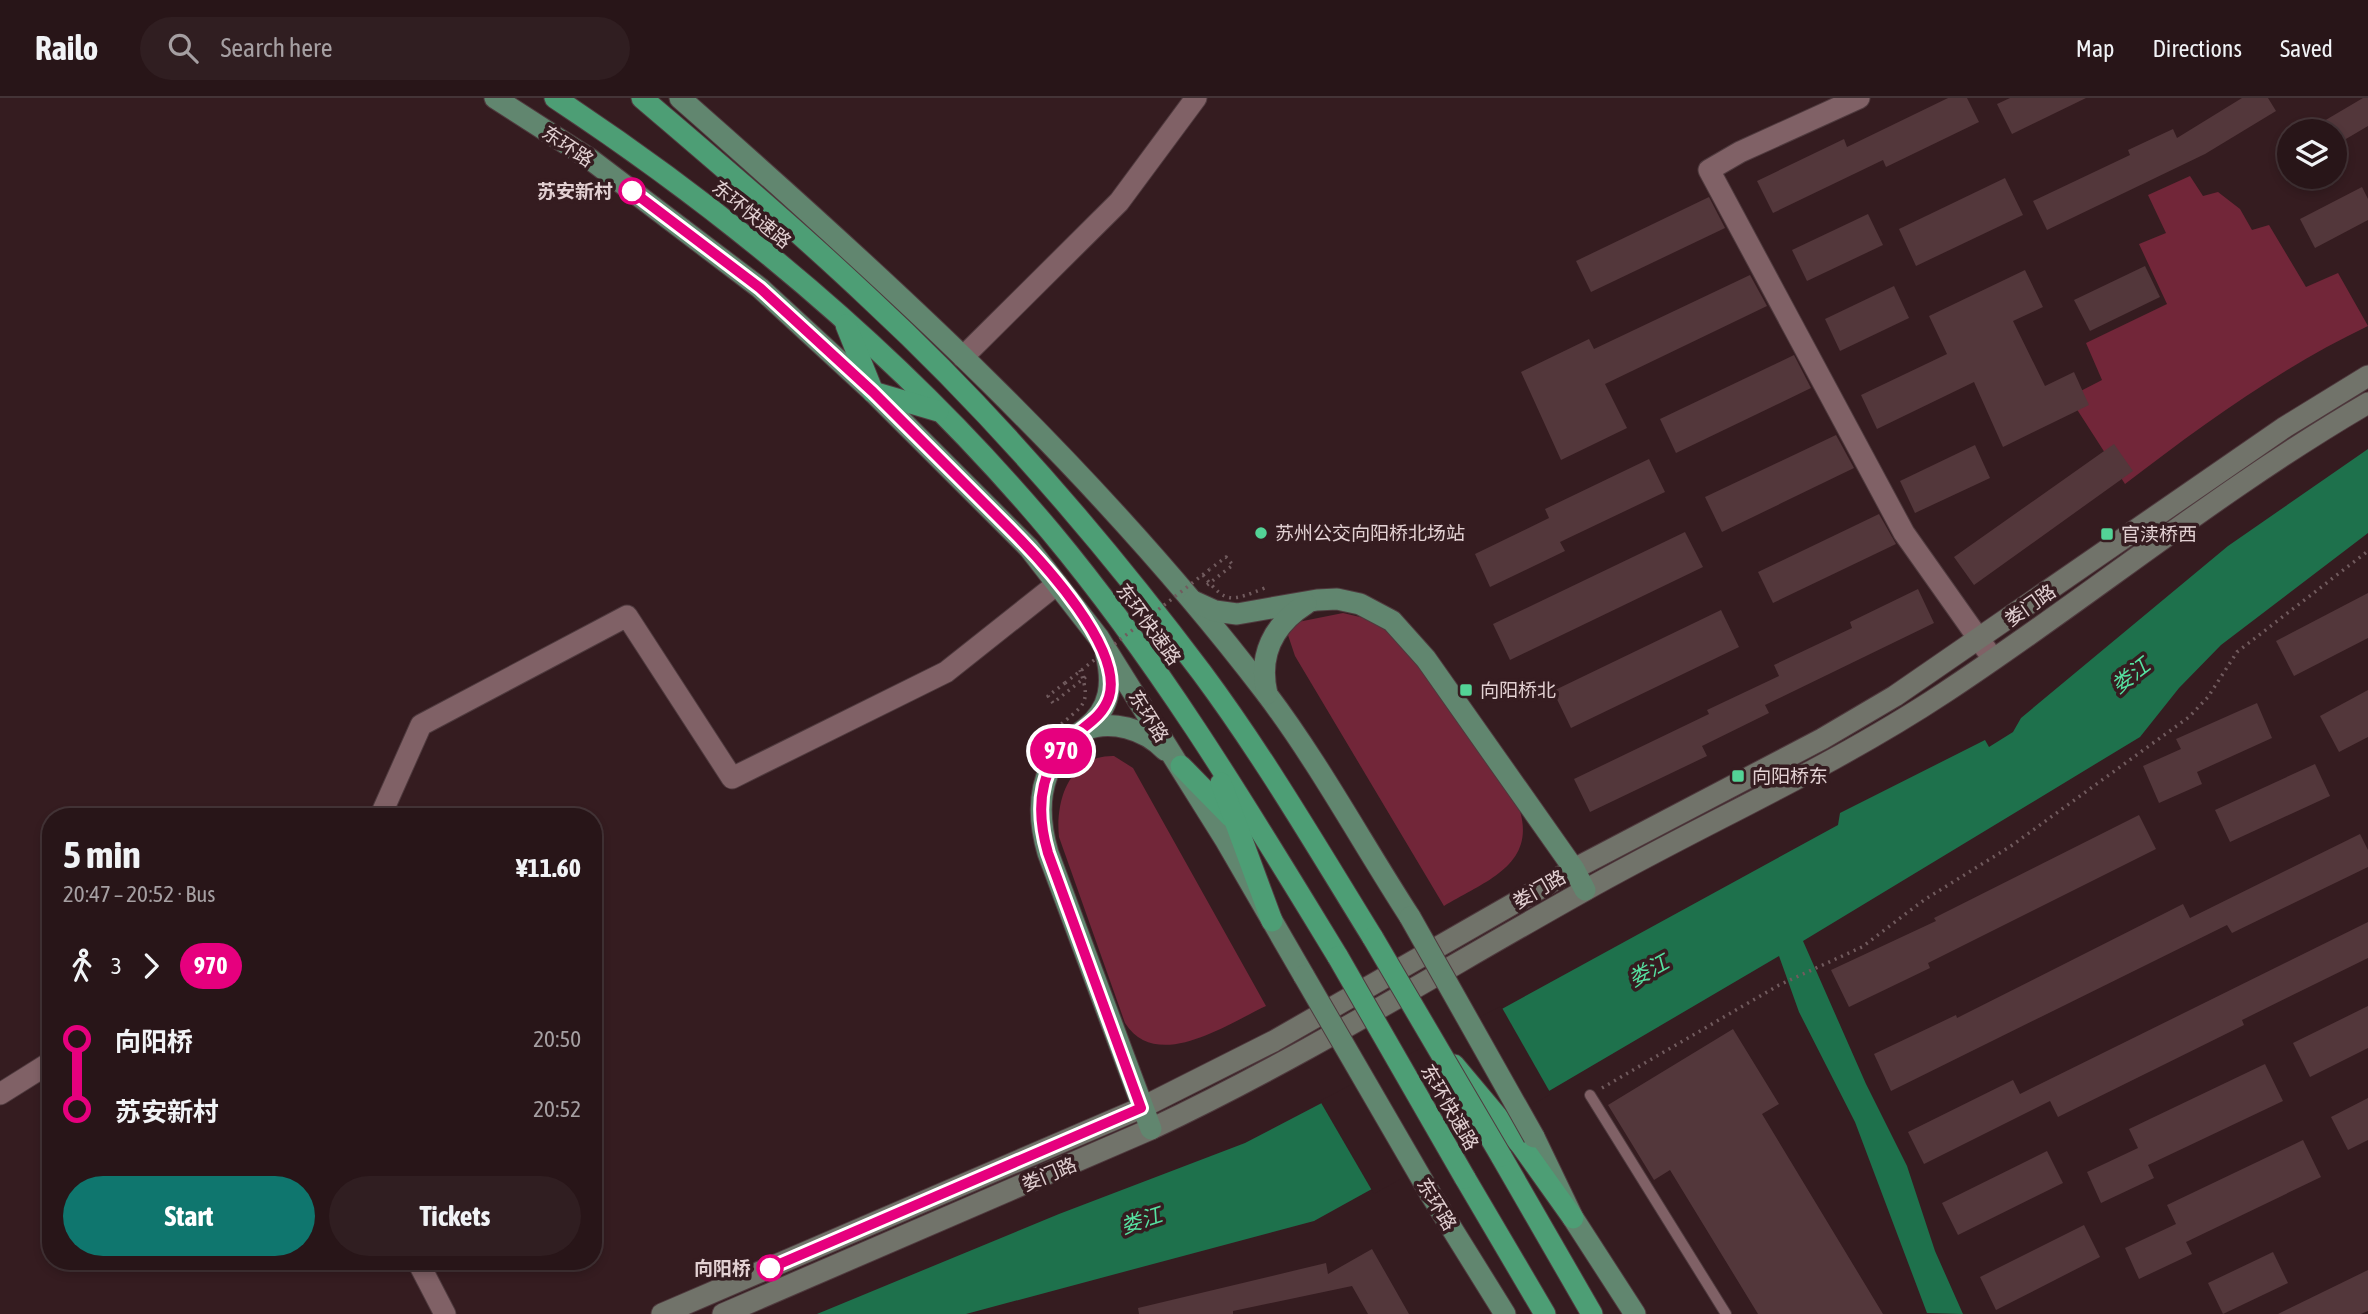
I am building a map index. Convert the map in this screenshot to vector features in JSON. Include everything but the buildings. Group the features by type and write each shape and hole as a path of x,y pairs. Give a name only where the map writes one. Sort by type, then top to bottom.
{"highway":[{"name":"东环快速路","path":"555,98 695,197 844,320 940,411 1060,544 1206,741 1338,957 1545,1314"},
{"name":"东环快速路","path":"642,98 871,300 1007,436 1094,537 1163,623 1239,725 1373,938 1592,1314"},
{"path":"844,320 873,392 940,411"},
{"path":"1206,741 1272,920"},
{"path":"1181,766 1288,876"},
{"path":"1426,1031 1527,1141"}],"main road":[{"name":"东环路","path":"495,98 590,159 760,288 873,392 1029,548 1099,638 1181,766 1431,1195 1505,1314"},
{"path":"680,98 820,221 962,357 1095,492 1266,694 1410,917 1527,1141 1635,1314"},
{"name":"娄门路","path":"662,1314 1141,1108 1273,1041 1574,869 1832,733 1895,696 2285,427 2368,376"},
{"name":"娄门路","path":"723,1314 1151,1129 1266,1072 1585,890 1875,736 1993,659 2298,446 2368,403"},
{"path":"1183,593 1207,609 1225,613 1251,612 1332,599 1360,604 1381,614 1405,633 1426,659 1574,869 1585,890"},
{"path":"1266,694 1263,672 1272,638 1285,620 1313,601"},
{"path":"1099,638 1109,666 1110,690 1104,708 1084,730 1070,739 1048,770 1040,803 1041,824 1048,853 1151,1129"},
{"path":"1084,730 1109,725 1130,729 1154,740 1181,766"}],"street":[{"path":"962,357 1119,202 1196,98"},
{"path":"1859,98 1740,152 1709,170 1904,533 1993,659"},
{"path":"384,808 421,725 627,616 732,778 946,672 1057,584"},
{"path":"0,1094 42,1068"},
{"path":"422,1270 445,1314"}],"lane":[{"path":"1590,1095 1726,1314"}],"path":[{"path":"1590,1095 1779,985 1862,947 1924,900 2021,839 2189,718 2208,697 2236,652 2368,551"},
{"path":"1079,682 1053,703 1048,696 1227,557 1233,565 1214,579"},
{"path":"1203,575 1218,594 1226,598 1236,599 1265,588"},
{"path":"1056,729 1086,700 1087,692 1080,670"}],"shaded area":[{"path":"2190,176 2203,196 2218,192 2240,209 2252,230 2269,225 2306,287 2338,273 2368,326 2335,342 2242,399 2125,484 2069,397 2102,380 2086,343 2167,304 2139,244 2166,233 2148,195"},
{"path":"1343,613 1377,621 1406,647 1520,811 1523,830 1520,846 1513,859 1489,880 1444,906 1295,656 1288,635 1298,622"},
{"path":"1114,756 1133,768 1266,1006 1193,1040 1155,1044 1139,1037 1125,1023 1059,837 1060,809 1068,782 1086,763"}],"water":[{"name":"娄江","path":"2368,449 2368,533 2221,645 2179,688 2140,737 1803,941 1866,1084 1907,1166 1935,1251 1963,1314 1927,1313 1855,1122 1799,1012 1779,956 1549,1091 1314,1221 966,1314 817,1314 1059,1214 1245,1143 1500,1010 1838,825 1840,813 1985,740 1989,747 2013,732 2021,718 2228,546"}],"pier":[{"path":"1501,1006 1551,1094 1374,1194 1320,1101"}],"bus line":[{"name":"970","path":"632,191 760,288 873,392 1029,548 1099,638 1106,653 1111,681 1104,708 1084,730 1070,739 1048,770 1040,811 1048,853 1141,1108 770,1268"}],"place":[{"name":"苏安新村","path":"632,191"},
{"name":"苏州公交向阳桥北场站","path":"1261,533"},
{"name":"官渎桥西","path":"2107,534"},
{"name":"向阳桥北","path":"1466,690"},
{"name":"向阳桥东","path":"1738,776"},
{"name":"向阳桥","path":"770,1268"}]}
